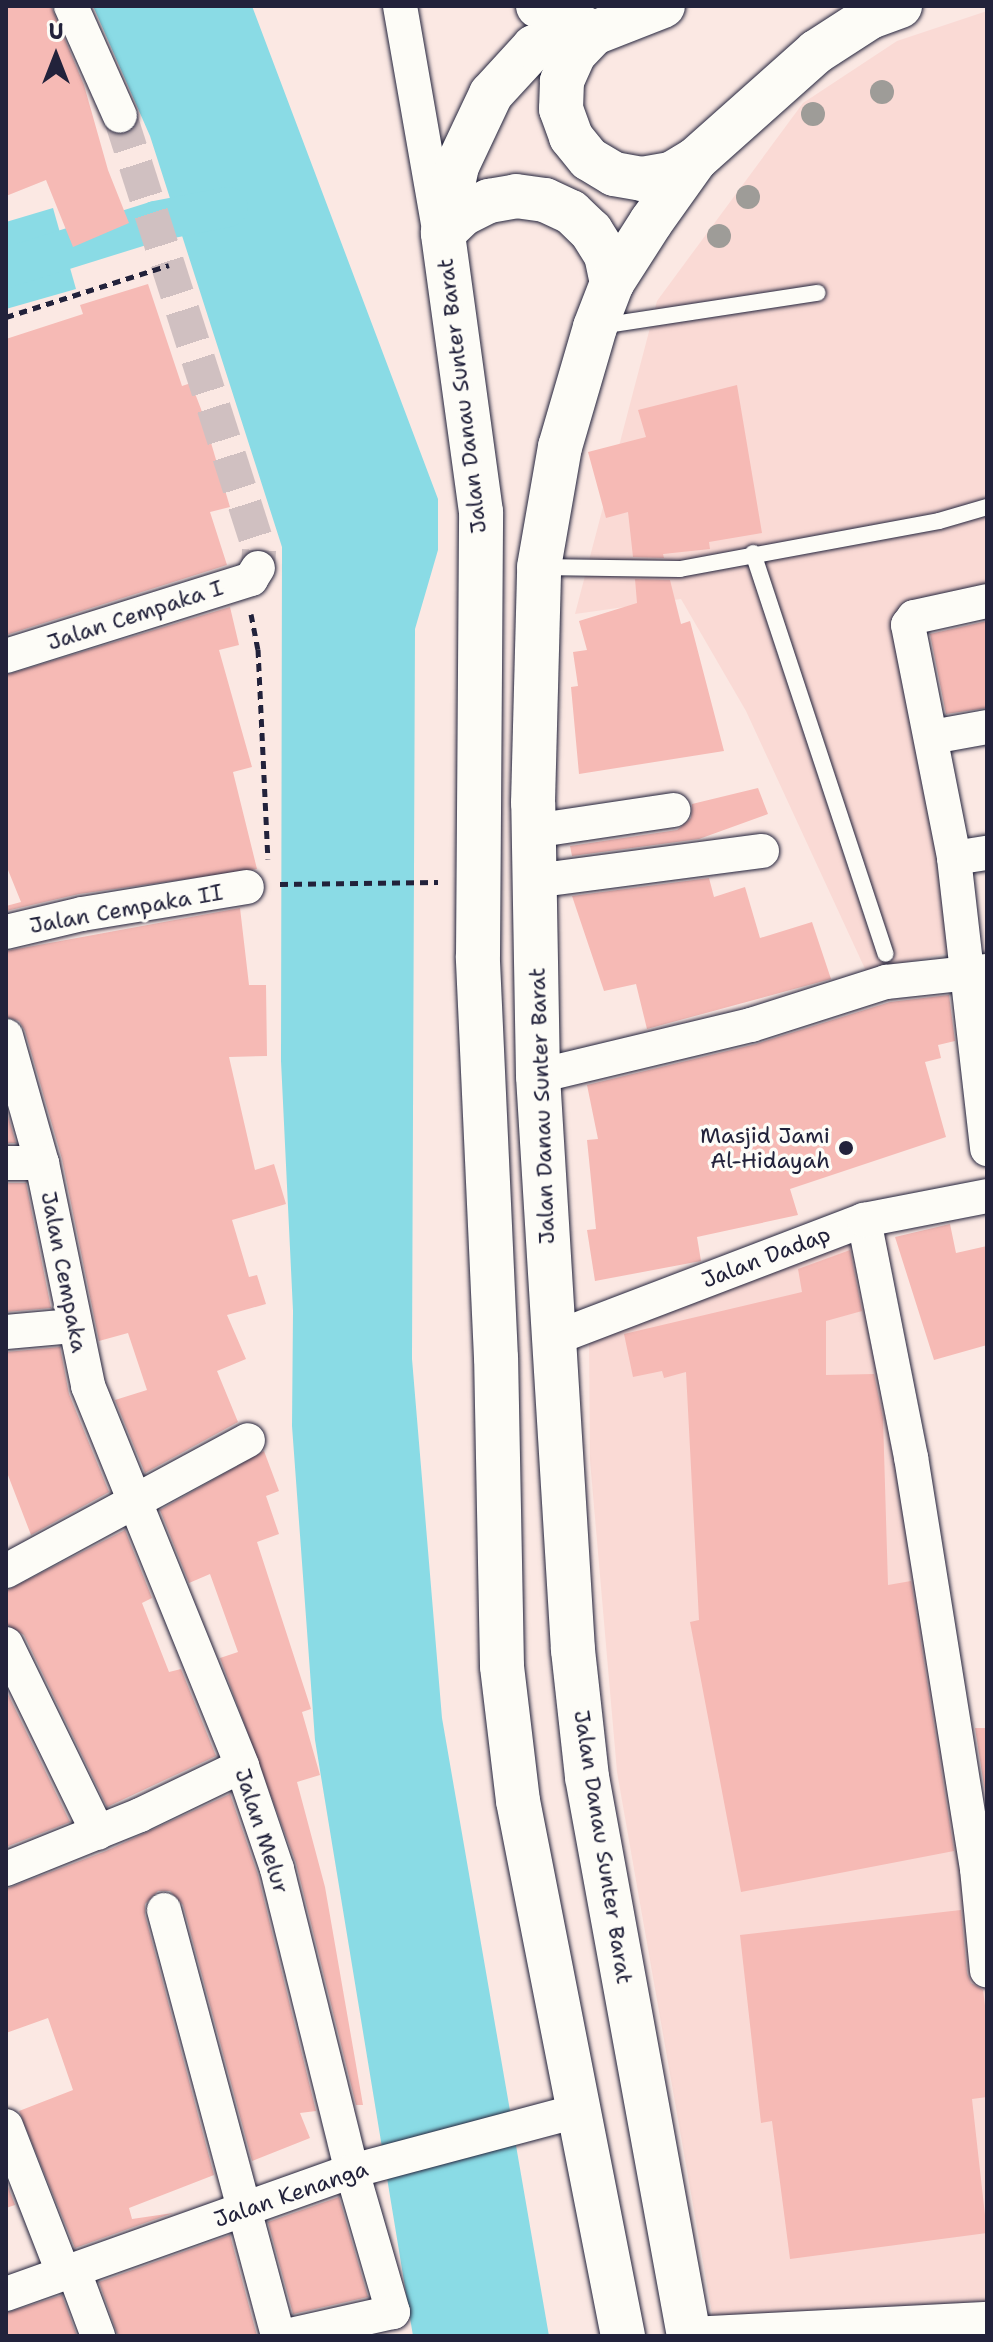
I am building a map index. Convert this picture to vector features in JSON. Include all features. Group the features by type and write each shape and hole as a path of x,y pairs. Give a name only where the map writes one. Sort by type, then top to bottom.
{"main road":[{"path":"538,6 607,19"},
{"name":"Jalan Danau Sunter Barat","path":"623,2336 518,1801 502,1666 496,1358 478,956 481,512 444,249 457,166 491,94 534,47 607,19 663,6"},
{"name":"Jalan Danau Sunter Barat","path":"688,2335 587,1777 552,1347 538,1076 533,831 539,567 560,447 595,327 612,283 696,159 816,52 870,17 900,6"},
{"path":"607,19 574,54 562,81 561,109 571,137 589,159 614,174 642,179 671,174 696,159"},
{"path":"444,249 463,214 489,201 516,196 545,200 571,212 591,231 606,255 612,283"},
{"path":"496,1358 552,1347"}],"street":[{"path":"71,6 120,116"},
{"path":"400,6 444,249"},
{"name":"Jalan Cempaka I","path":"6,656 251,574"},
{"path":"987,601 909,621 976,972 987,1149"},
{"path":"932,737 987,727"},
{"path":"533,831 673,810"},
{"path":"534,881 762,851"},
{"path":"954,858 987,853"},
{"name":"Jalan Cempaka II","path":"6,932 82,914 262,886"},
{"path":"538,1076 751,1025 886,982 976,972"},
{"name":"Jalan Cempaka","path":"6,1036 42,1163 73,1326 88,1386 137,1503"},
{"path":"6,1163 42,1163"},
{"name":"Jalan Dadap","path":"552,1347 864,1220 987,1196"},
{"path":"864,1220 911,1457 977,1869 987,1971"},
{"path":"6,1332 73,1326"},
{"path":"6,1571 137,1503 248,1440"},
{"name":"Jalan Melur","path":"137,1503 242,1766 277,1869 364,2168 393,2312 286,2336"},
{"path":"6,1644 98,1833"},
{"path":"6,1869 98,1833 242,1766"},
{"path":"164,1910 278,2336"},
{"name":"Jalan Kenanga","path":"6,2294 364,2168 581,2110"},
{"path":"6,2126 98,2336"},
{"path":"688,2335 987,2319"}],"lane":[{"path":"595,327 817,293"},
{"path":"539,567 680,569 753,553 939,521 987,507"},
{"path":"753,553 886,954"}],"path":[{"path":"6,317 169,265"},
{"path":"251,574 258,649 268,854"},
{"path":"262,886 429,882"}],"shaded area":[{"path":"987,11 987,598 915,614 972,948 866,971 746,711 681,599 575,614 657,301 803,103 897,41"},
{"path":"885,1227 987,1916 987,2336 716,2336 617,1772 590,1460 589,1335"}],"water":[{"path":"93,6 252,6 438,499 438,550 415,629 412,1359 442,1718 549,2336 413,2336 315,1740 292,1426 293,1311 281,1061 282,547 150,136"},
{"path":"53,208 76,289 6,309 6,222"}],"building":[{"path":"6,6 51,6 84,85 108,170 129,223 73,247 46,180 6,196"},
{"path":"148,284 182,386 191,383 201,409 230,507 210,512 227,565 6,635 6,339 83,314 80,305"},
{"path":"737,385 762,533 709,542 710,549 663,554 664,558 633,557 628,512 606,518 588,452 646,437 638,410"},
{"path":"635,579 670,580 681,624 690,621 724,751 579,774 571,687 578,686 573,652 587,650 579,621 637,603"},
{"path":"230,607 239,645 219,650 252,767 233,772 257,869 79,894 6,911 6,906 21,902 6,865 6,675"},
{"path":"987,621 987,708 946,714 930,634"},
{"path":"758,788 768,814 699,839 572,856 570,846 677,830 691,818 692,804"},
{"path":"709,878 714,897 745,887 760,938 812,922 831,979 647,1029 636,984 604,991 572,896"},
{"path":"240,908 249,985 266,985 267,1056 229,1057 255,1170 274,1164 286,1204 232,1220 249,1277 257,1275 266,1304 227,1315 246,1359 217,1371 238,1422 145,1473 115,1400 147,1390 128,1333 99,1341 62,1159 25,1031 19,1021 6,1017 6,951"},
{"path":"949,995 955,1041 938,1045 941,1058 925,1062 946,1137 790,1189 798,1215 697,1237 701,1261 595,1281 587,1230 596,1229 587,1140 598,1139 587,1085 756,1044 890,1002"},
{"path":"6,1109 16,1143 6,1143"},
{"path":"6,1183 26,1183 51,1308 6,1312"},
{"path":"950,1224 956,1253 987,1246 987,1345 934,1360 895,1237"},
{"path":"850,1250 862,1311 826,1321 826,1375 874,1374 883,1418 888,1585 911,1581 954,1851 741,1892 690,1622 699,1620 686,1372 664,1378 662,1371 633,1377 624,1334 802,1292 798,1269"},
{"path":"60,1347 69,1394 109,1492 31,1535 6,1470 6,1352"},
{"path":"264,1451 279,1491 266,1496 279,1534 257,1542 311,1709 302,1712 320,1775 297,1782 325,1887 363,2105 356,2105 296,1863 220,1658 238,1652 210,1574 189,1583 160,1510"},
{"path":"125,1530 152,1598 142,1603 169,1672 181,1669 216,1756 107,1807 24,1635 6,1624 6,1591"},
{"path":"6,1690 70,1822 6,1847"},
{"path":"975,1728 987,1728 987,1805"},
{"path":"230,1794 258,1875 316,2111 300,2113 310,2138 252,2161 183,1905 170,1891 158,1891 145,1904 145,1915 214,2175 129,2208 132,2219 173,2213 75,2248 19,2111 73,2090 48,2018 6,2033 6,1889 106,1851"},
{"path":"961,1910 967,1973 971,1983 983,1990 987,2021 987,2097 972,2099 987,2233 790,2259 772,2121 761,2123 740,1935"},
{"path":"6,2181 15,2205 6,2208"},
{"path":"339,2197 368,2297 293,2314 268,2222"},
{"path":"230,2235 257,2336 118,2336 99,2282"},
{"path":"62,2295 77,2336 6,2336 6,2313"}],"waterway":[{"path":"6,268 156,221 228,207"}],"tunnel":[{"path":"120,116 259,550 258,568"}],"place":[{"name":"Masjid Jami Al-Hidayah","path":"846,1148"}]}
